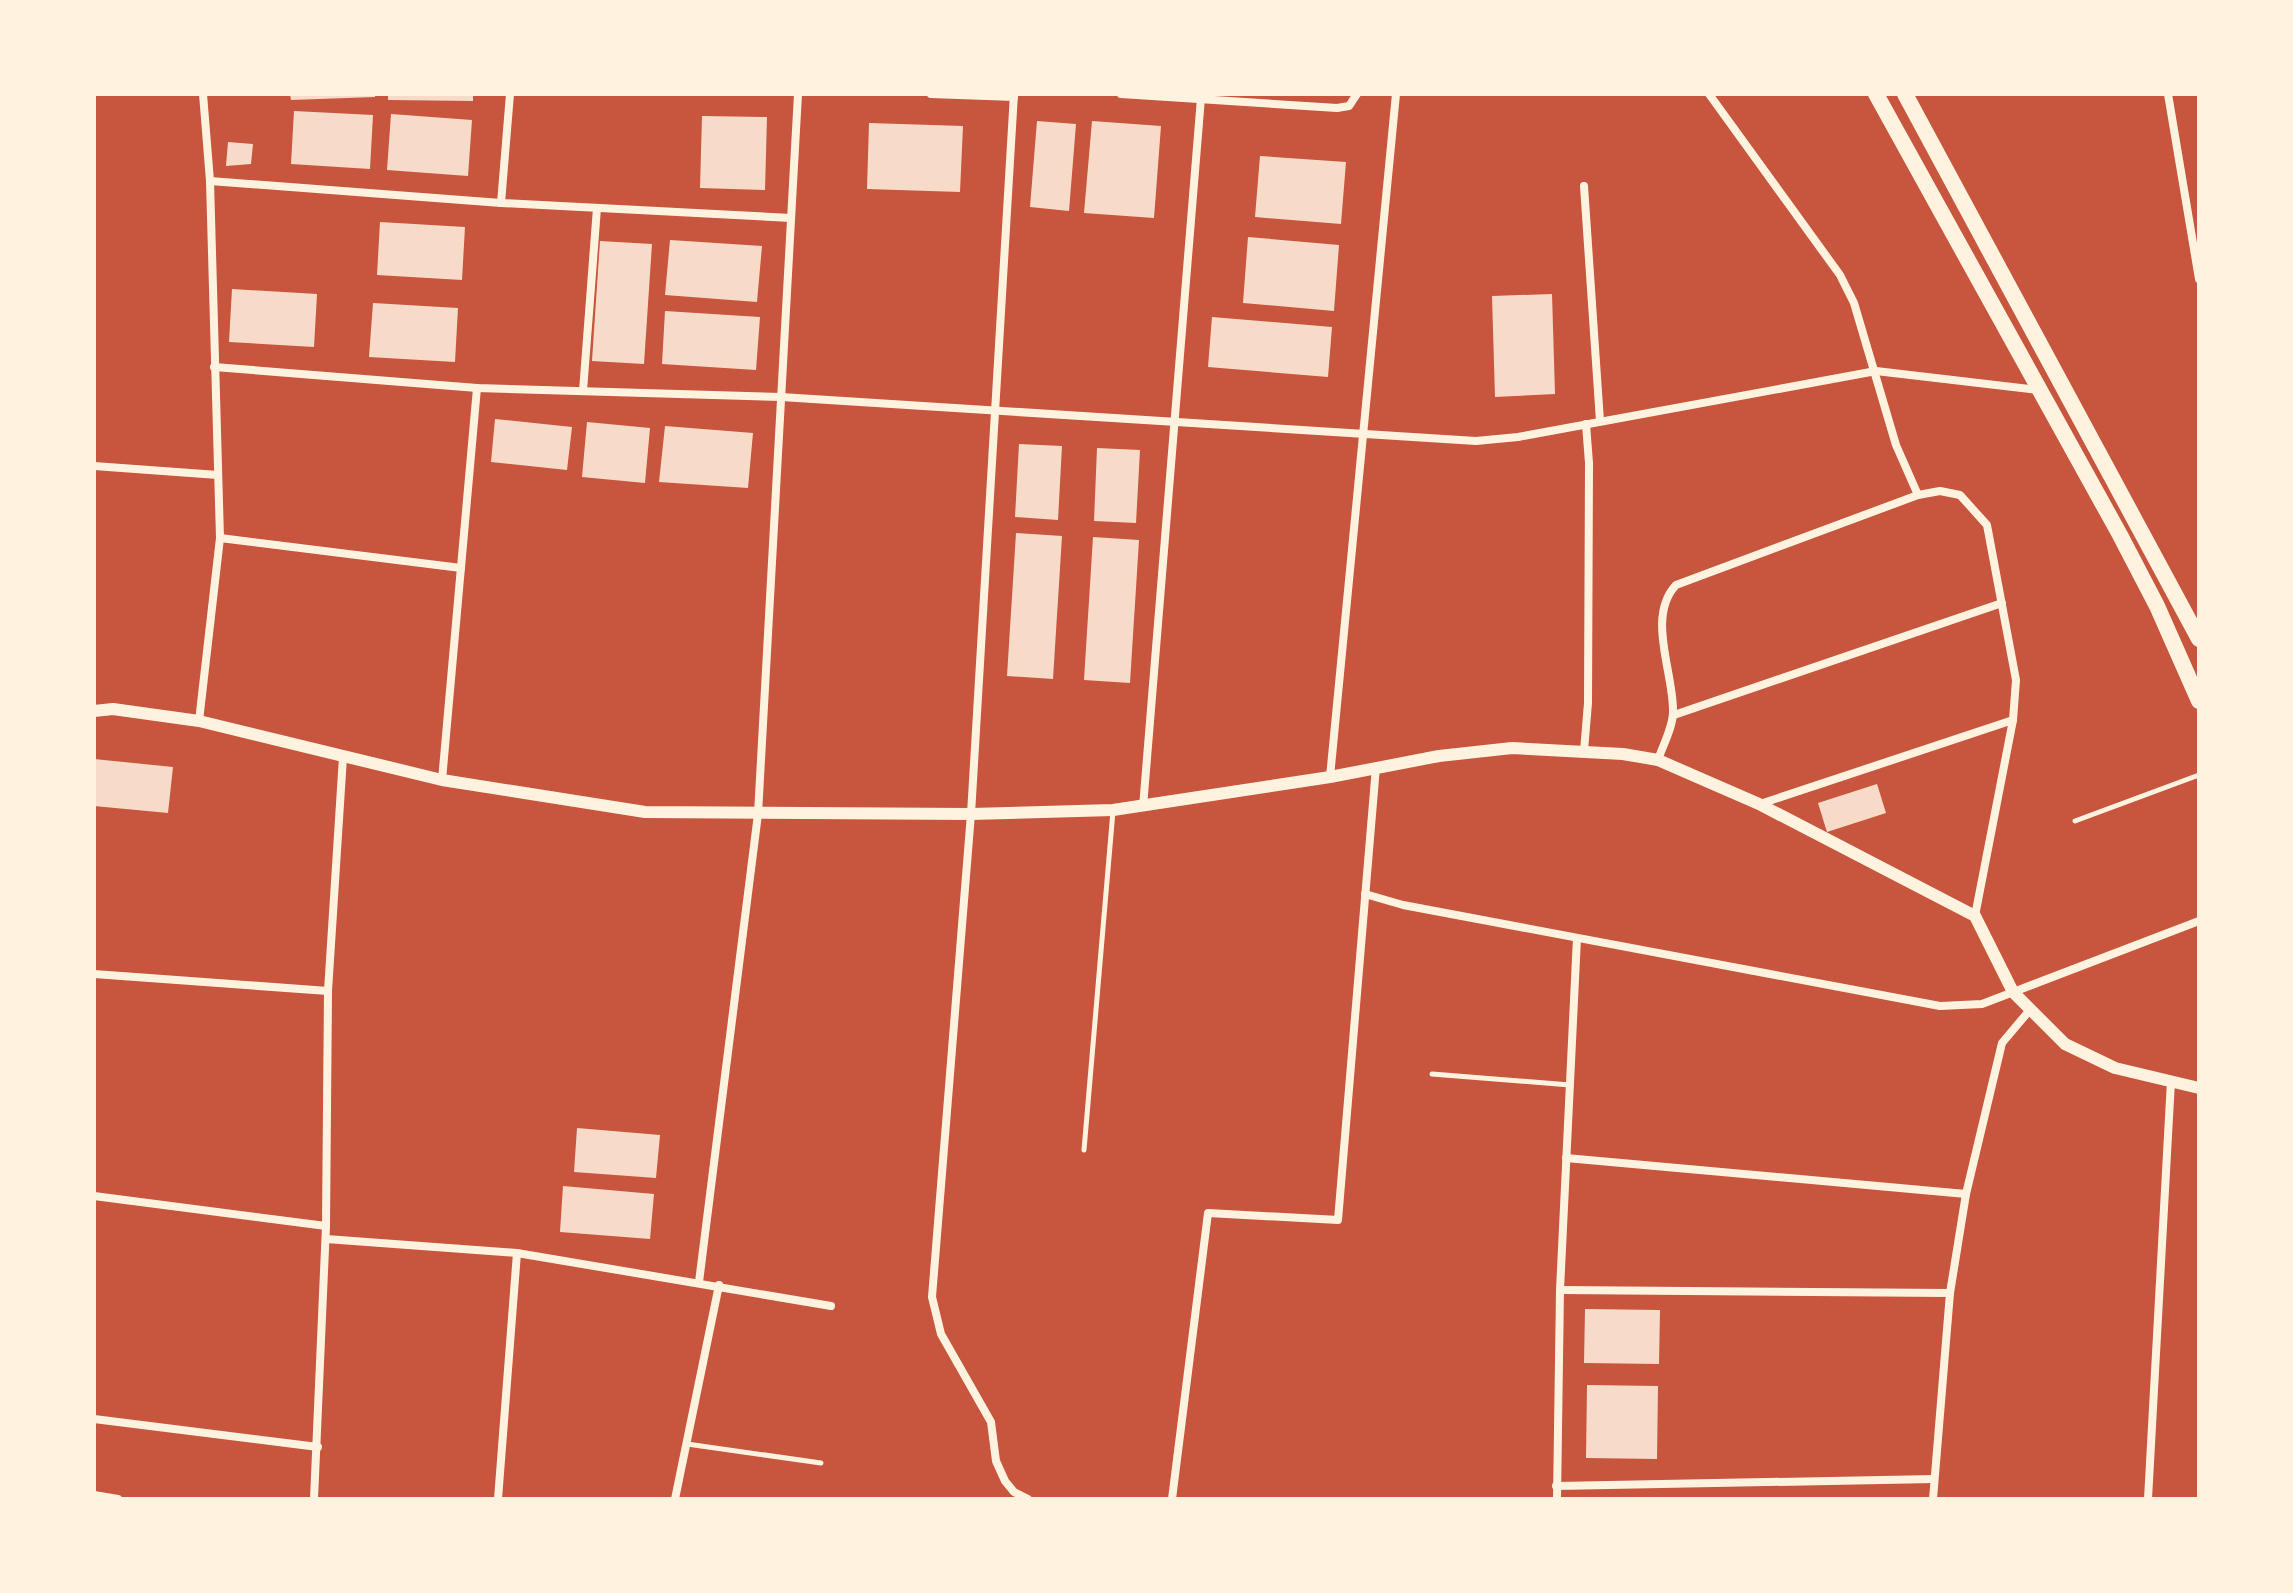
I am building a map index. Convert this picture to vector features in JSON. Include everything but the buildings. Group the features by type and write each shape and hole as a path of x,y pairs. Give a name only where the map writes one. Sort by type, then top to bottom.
{"main road":[{"path":"1876,94 2157,606 2199,701"},
{"path":"1905,94 2199,639"}],"street":[{"path":"199,721 220,538 210,181 203,94"},
{"path":"501,203 510,94"},
{"path":"699,1282 758,814 798,94"},
{"path":"931,94 1014,96 971,814 932,1297 941,1334 991,1422 996,1461 1005,1481 1014,1492 1028,1499"},
{"path":"1121,94 1337,108 1349,106 1357,94"},
{"path":"1330,777 1396,94"},
{"path":"1709,94 1840,275 1854,303 1896,445 1918,495"},
{"path":"2168,94 2199,279"},
{"path":"1143,807 1201,98"},
{"path":"210,181 501,203 791,218"},
{"path":"1584,186 1600,421"},
{"path":"583,391 597,208"},
{"path":"214,367 477,388 781,397 1175,419 1476,441 1518,437 1876,371 2039,390"},
{"path":"442,780 477,388"},
{"path":"1584,751 1588,703 1586,424"},
{"path":"94,466 218,475"},
{"path":"1658,760 1674,715 1662,617 1665,597 1676,585 1918,495 1940,491 1960,495 1987,525 2016,680 2013,720 1975,916"},
{"path":"220,538 461,568"},
{"path":"1674,715 2002,603"},
{"path":"94,711 113,709 199,721 442,780 645,812 971,814 1113,810 1512,748 1584,751 1658,760 1759,804 1975,916 2013,992 2065,1044 2115,1068 2199,1088"},
{"path":"1759,804 2013,720"},
{"path":"314,1499 326,1239 328,991 343,757"},
{"path":"1172,1499 1208,1213 1338,1220 1376,767"},
{"path":"1365,894 1403,905 1940,1006 1982,1004 2199,921"},
{"path":"1557,1499 1560,1290 1577,938"},
{"path":"94,974 328,991"},
{"path":"1933,1499 1950,1293 1966,1194 2002,1043 2029,1011"},
{"path":"2148,1499 2171,1081"},
{"path":"1566,1158 1966,1194"},
{"path":"94,1196 326,1226"},
{"path":"326,1239 517,1253 831,1306"},
{"path":"498,1499 517,1253"},
{"path":"675,1499 719,1285"},
{"path":"1560,1290 1950,1293"},
{"path":"94,1419 318,1447"},
{"path":"1556,1486 1934,1479"},
{"path":"94,1495 118,1499"}],"lane":[{"path":"2075,821 2199,775"},
{"path":"1084,1150 1113,810"},
{"path":"1432,1074 1570,1085"},
{"path":"686,1444 821,1463"}]}
